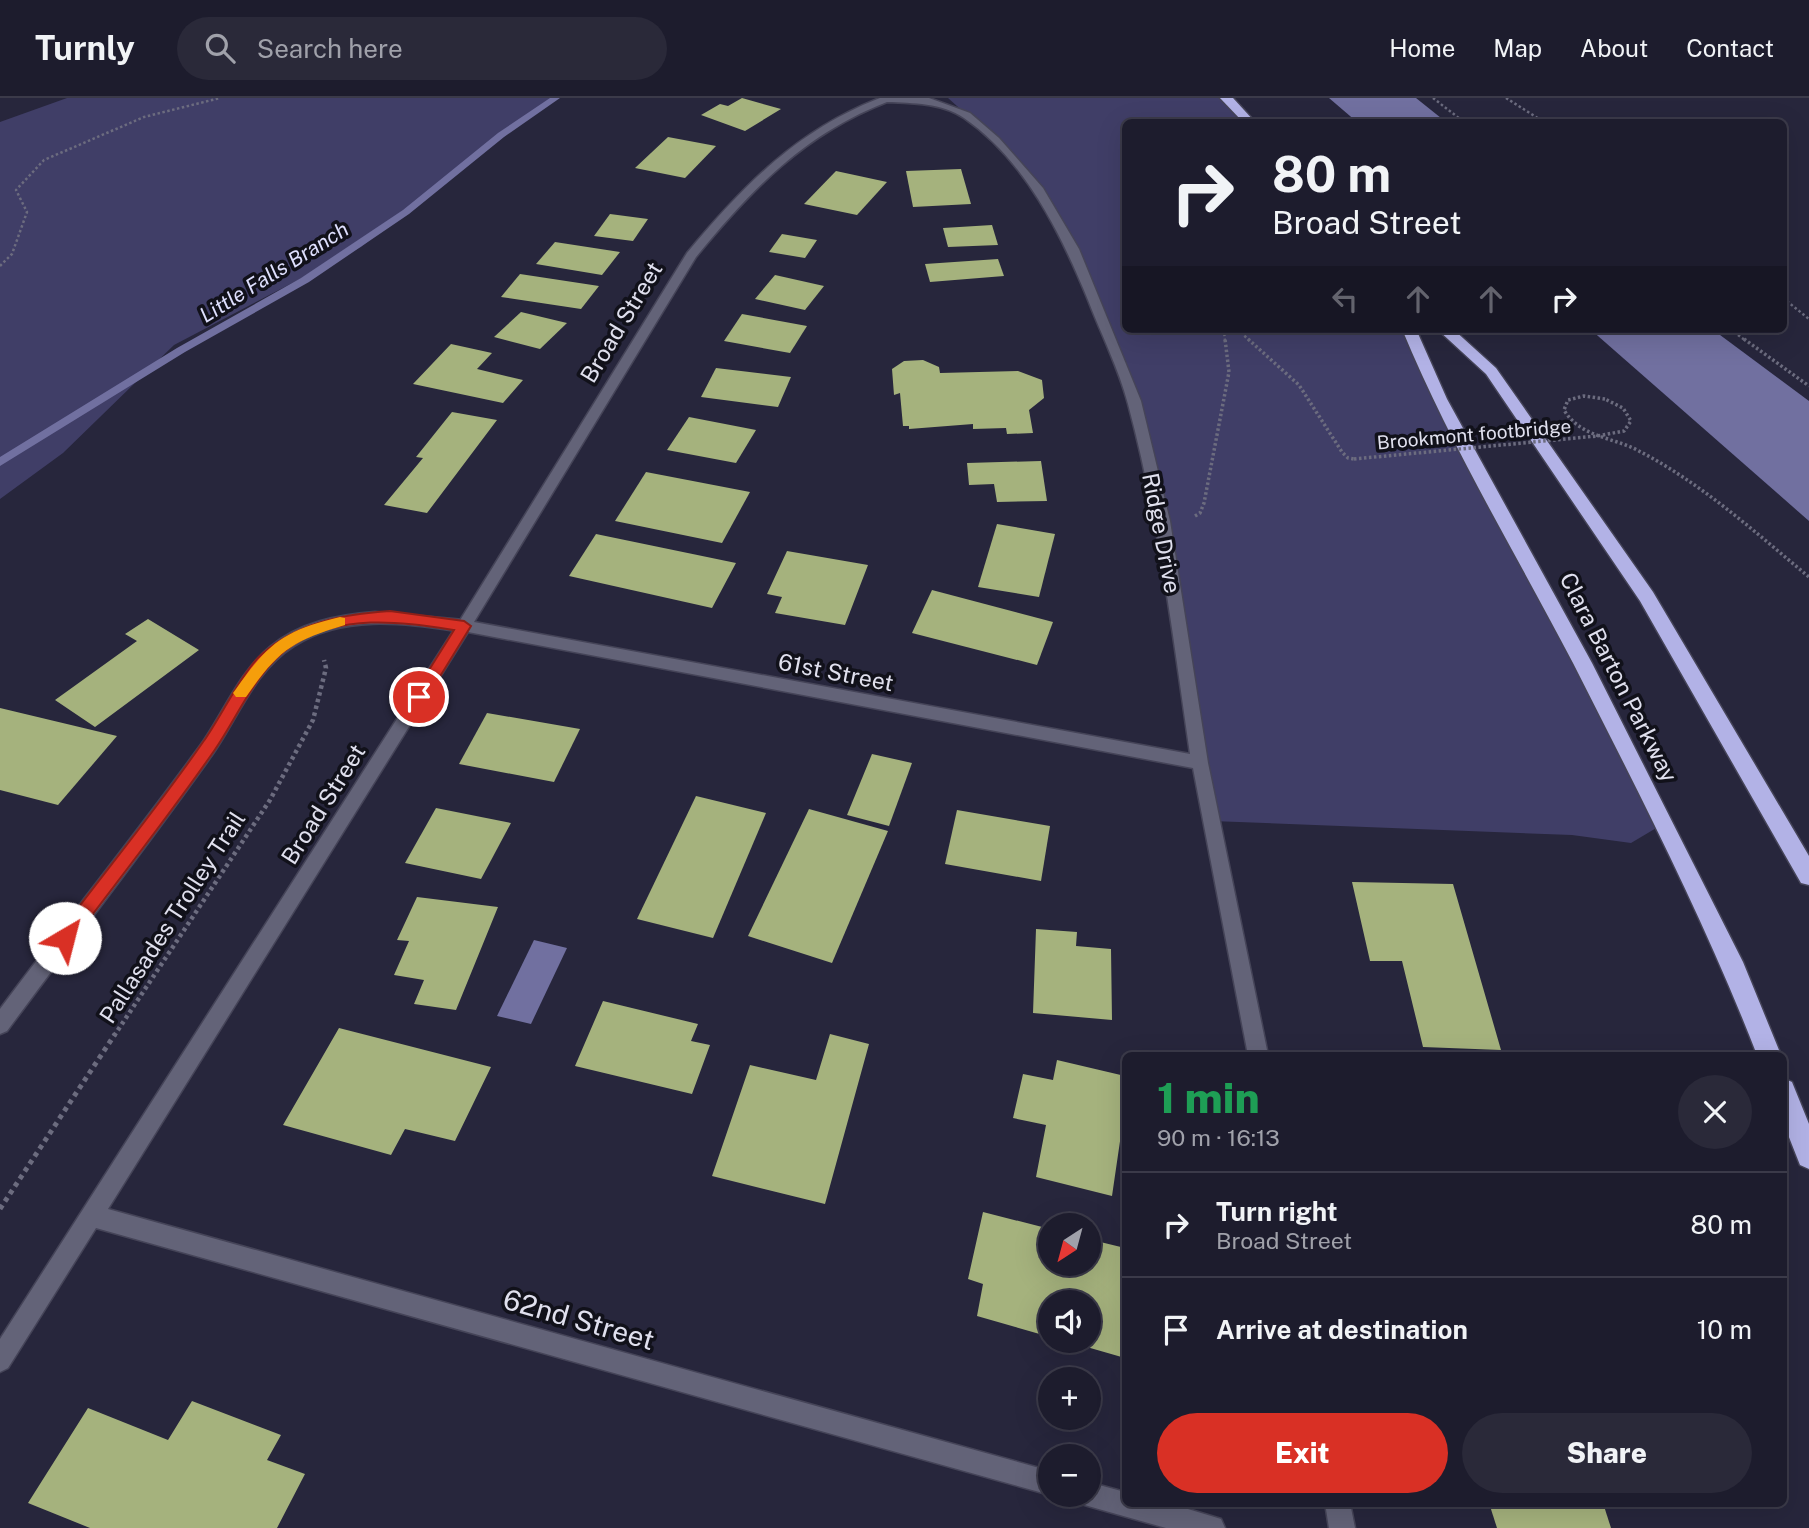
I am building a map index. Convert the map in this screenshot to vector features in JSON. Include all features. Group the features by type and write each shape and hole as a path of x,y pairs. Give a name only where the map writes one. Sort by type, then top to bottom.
{"highway":[{"path":"1226,98 1246,119"},
{"name":"Clara Barton Parkway","path":"1411,333 1439,399 1582,663 1735,969 1768,1052"},
{"path":"1449,333 1492,371 1647,597 1809,876"},
{"path":"1787,1100 1809,1156"}],"street":[{"name":"Ridge Drive","path":"909,98 925,100 966,115 995,140 1039,190 1073,248 1129,389 1163,521 1200,763 1257,1052"},
{"name":"Broad Street","path":"0,1360 464,626 691,255 736,201 784,156 850,113 876,101 909,98"},
{"name":"61st Street","path":"0,1025 209,746 264,659 289,640 317,628 353,618 390,616 464,626 1200,763"},
{"name":"62nd Street","path":"92,1216 1038,1480"},
{"path":"1101,1498 1122,1503"},
{"path":"1135,1507 1212,1528"},
{"path":"1338,1507 1342,1528"}],"path":[{"path":"0,266 12,254 27,212 16,190 44,160 144,117 220,98"},
{"path":"1433,98 1460,119"},
{"path":"1506,98 1539,119"},
{"path":"1787,301 1809,319"},
{"path":"1163,521 1188,520 1200,513 1204,503 1229,372 1224,333"},
{"name":"Brookmont footbridge","path":"1242,333 1299,384 1348,458 1598,435"},
{"path":"1736,333 1809,386"},
{"path":"1598,435 1624,431 1629,427 1629,414 1605,399 1584,396 1568,400 1565,405 1567,416 1582,429 1598,435 1621,442 1662,464 1742,522 1809,577"},
{"name":"Pallasades Trolley Trail","path":"0,1209 270,800 313,720 326,668 317,628"}],"shaded area":[{"path":"67,98 551,98 361,247 174,345 63,453 0,499 0,122"},
{"path":"948,98 1226,98 1246,119 1122,119 1122,333 1411,333 1663,824 1631,843 1572,835 1212,821 1134,401 1039,190 995,140"}],"water":[{"path":"1329,98 1416,98 1442,119 1354,119"},
{"path":"1595,333 1717,333 1809,401 1809,521"},
{"path":"534,940 567,948 531,1024 497,1016"}],"building":[{"path":"742,98 781,109 745,131 701,115 720,104 728,106"},
{"path":"668,137 716,146 685,178 635,168"},
{"path":"961,169 971,204 913,207 906,171"},
{"path":"836,171 887,182 857,215 804,204"},
{"path":"610,214 648,219 633,241 594,236"},
{"path":"992,225 998,245 948,247 943,228"},
{"path":"782,234 817,240 805,258 769,252"},
{"path":"555,242 620,252 602,275 536,264"},
{"path":"998,259 1004,276 930,282 925,264"},
{"path":"520,274 599,286 581,309 501,297"},
{"path":"775,275 824,286 805,310 755,299"},
{"path":"521,312 567,323 540,349 494,337"},
{"path":"742,314 807,326 790,353 724,341"},
{"path":"451,344 492,353 477,369 523,380 503,403 413,384"},
{"path":"923,360 939,367 940,373 1018,371 1042,380 1044,398 1029,410 1033,433 1007,434 1006,428 973,429 973,424 909,429 909,426 903,426 900,393 894,395 892,369 904,361"},
{"path":"716,368 791,377 778,407 701,397"},
{"path":"452,412 497,420 427,513 384,505 423,458 416,457"},
{"path":"689,417 756,430 736,463 667,450"},
{"path":"1041,461 1047,501 997,502 994,484 969,485 967,463"},
{"path":"646,472 750,492 722,543 615,521"},
{"path":"997,524 1055,534 1039,597 978,587"},
{"path":"596,534 736,563 712,608 569,576"},
{"path":"787,551 868,565 845,625 775,613 782,597 767,594"},
{"path":"932,590 1053,622 1037,665 912,633"},
{"path":"148,619 199,650 95,727 55,700 137,641 125,634"},
{"path":"0,708 117,736 58,805 0,790"},
{"path":"487,713 580,729 554,782 459,764"},
{"path":"872,754 912,763 889,826 847,815"},
{"path":"696,796 766,813 713,938 637,919"},
{"path":"436,808 511,823 481,879 405,863"},
{"path":"809,809 888,831 832,963 748,936"},
{"path":"957,810 1050,826 1041,881 945,864"},
{"path":"1352,882 1453,884 1501,1050 1423,1047 1402,961 1370,961"},
{"path":"417,897 498,907 456,1010 414,1004 424,980 394,975 409,941 397,940"},
{"path":"1036,929 1077,932 1076,946 1111,949 1112,1020 1033,1013"},
{"path":"603,1001 698,1024 691,1041 710,1045 692,1094 575,1066"},
{"path":"339,1028 491,1067 455,1141 405,1129 391,1155 283,1125"},
{"path":"830,1034 869,1044 825,1204 712,1176 750,1065 816,1080"},
{"path":"1057,1060 1122,1075 1122,1128 1112,1196 1036,1177 1046,1125 1013,1118 1023,1074 1053,1080"},
{"path":"983,1212 1038,1226 1038,1276 1101,1276 1101,1242 1122,1247 1122,1357 1101,1351 1101,1290 1038,1290 1038,1334 977,1316 983,1284 968,1279"},
{"path":"192,1401 281,1435 267,1460 305,1474 277,1528 90,1528 28,1503 88,1408 168,1440"},
{"path":"1490,1507 1604,1507 1611,1528 1497,1528"}],"waterway":[{"name":"Little Falls Branch","path":"0,462 181,350 305,280 406,212 501,135 556,98"}],"slow traffic":[{"path":"241,693 264,659 289,640 340,622"}],"route":[{"path":"65,938 209,746 264,659 289,640 317,628 353,618 390,616 464,626 419,697"}]}
